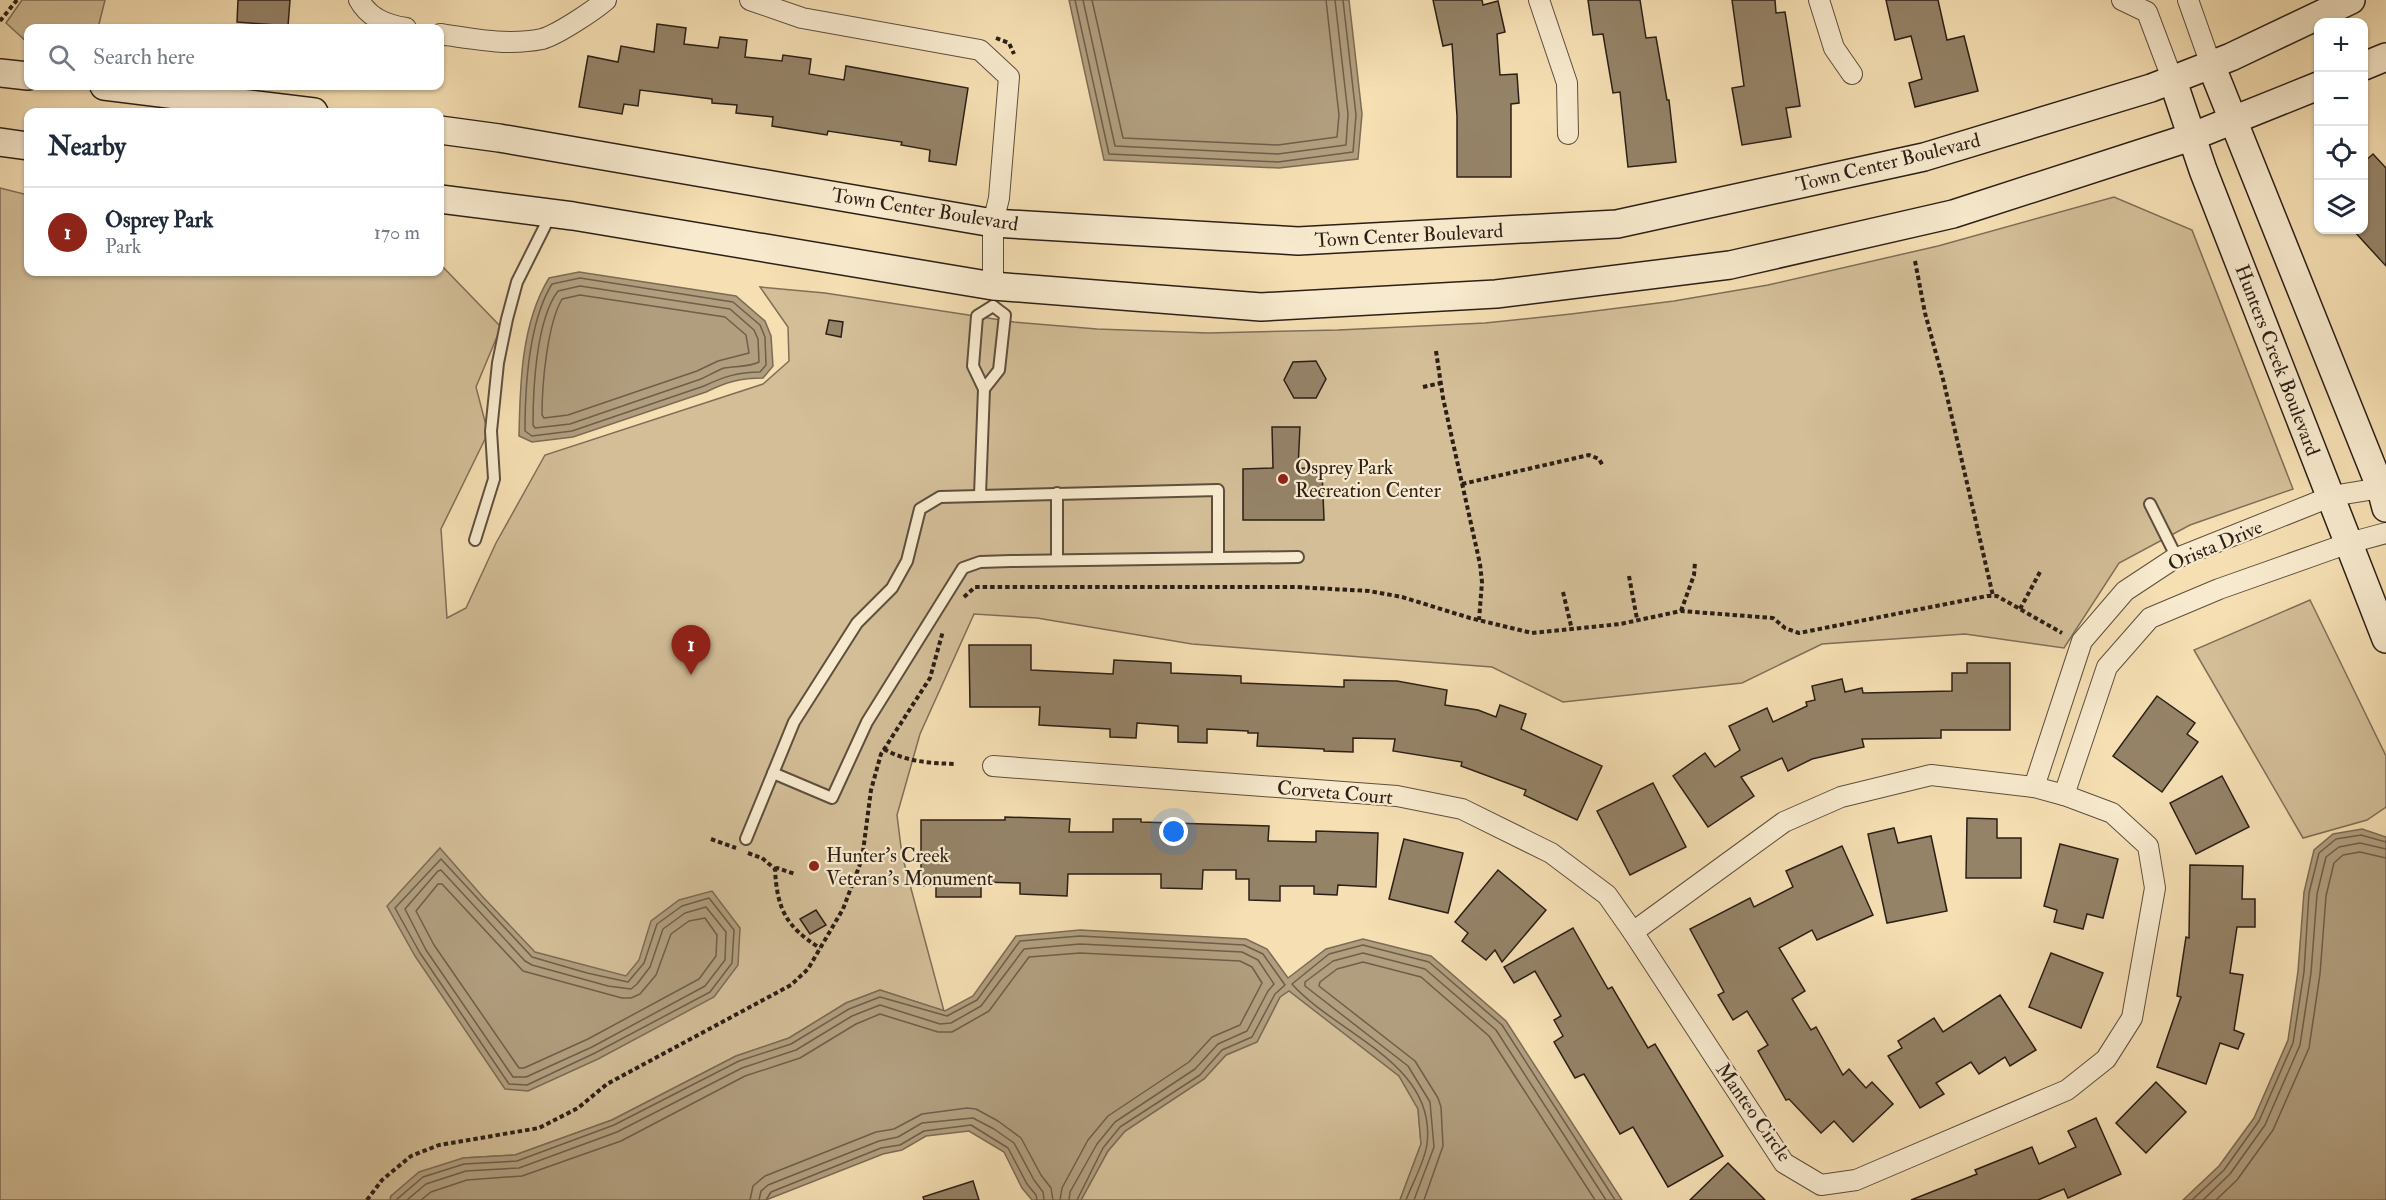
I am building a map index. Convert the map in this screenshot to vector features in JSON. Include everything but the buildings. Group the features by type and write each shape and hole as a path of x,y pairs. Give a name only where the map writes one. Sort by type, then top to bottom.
{"street":[{"path":"359,0 366,12 387,24"},
{"path":"444,35 493,42 543,39 606,0"},
{"path":"750,0 802,18 980,50 1009,77 999,198 993,223 993,296"},
{"path":"1539,0 1567,83 1568,134"},
{"path":"1819,0 1834,48 1852,74"},
{"path":"2122,0 2147,12 2173,81"},
{"path":"2188,0 2233,121 2384,495"},
{"name":"Town Center Boulevard","path":"444,131 993,223 1298,241 1617,224 1924,157 2173,81 2351,0"},
{"path":"2368,64 2386,57"},
{"path":"0,73 24,76"},
{"name":"Hunters Creek Boulevard","path":"2173,81 2191,137 2386,639"},
{"path":"444,200 551,214 993,296 1261,307 1496,294 1730,265 1953,214 2191,137 2314,88"},
{"path":"136,90 282,108"},
{"path":"0,142 24,145"},
{"name":"Orista Drive","path":"2034,787 2082,641 2125,591 2177,558 2332,496 2384,495"},
{"path":"2064,795 2107,668 2150,618 2219,589 2349,543 2386,533"},
{"name":"Corveta Court","path":"993,766 1397,796 1462,809 1551,853 1607,895 1633,932"},
{"name":"Manteo Circle","path":"1931,775 2034,787 2064,795 2112,813 2148,846 2155,888 2132,1018 2106,1059 2067,1090 1856,1180 1821,1185 1784,1163 1633,932 1784,822 1841,797 1931,775"}],"lane":[{"path":"475,540 494,479 491,431 498,363 507,319 517,282 551,214"},
{"path":"980,495 984,389 973,366 977,316 993,296 1005,315 999,370 984,389"},
{"path":"746,839 794,722 817,682 857,623 878,604 897,579 907,561 920,509 940,497 1218,490 1218,558"},
{"path":"1057,493 1057,560"},
{"path":"2150,504 2177,558"},
{"path":"773,773 832,798 867,723 963,568 980,562 1298,557"}],"path":[{"path":"0,21 16,2"},
{"path":"1915,261 1925,313 1947,394 1993,596"},
{"path":"1436,351 1480,564 1482,582 1479,620"},
{"path":"1424,387 1441,383"},
{"path":"1462,484 1589,455 1599,459 1603,466"},
{"path":"1681,612 1694,575 1695,562"},
{"path":"2020,609 2040,572"},
{"path":"1629,576 1637,619"},
{"path":"1563,592 1572,630"},
{"path":"884,749 896,756 923,763 955,764"},
{"path":"711,839 762,858 775,869 795,874"},
{"path":"775,869 776,897 787,919 803,937 820,948"}],"shaded area":[{"path":"22,0 105,0 99,24 24,24 24,39 6,23"},
{"path":"0,188 24,194 24,276 444,276 444,268 501,327 476,387 488,433 441,529 447,618 466,608 496,543 545,455 763,384 789,361 788,327 760,287 825,293 1014,322 1097,329 1208,333 1485,323 1674,301 1768,285 1938,246 2114,197 2192,230 2293,489 2190,525 2119,563 2064,648 1965,634 1822,644 1742,683 1563,702 1492,667 1192,644 1037,618 974,614 920,734 897,815 902,855 944,1011 880,990 846,1003 789,1038 736,1056 612,1120 515,1155 463,1158 391,1196 390,1200 0,1200"},
{"path":"2310,600 2386,756 2386,807 2367,820 2303,838 2194,650"},
{"path":"1289,990 1399,1076 1418,1109 1421,1144 1400,1200 1081,1200 1108,1151 1125,1131 1204,1079 1226,1055 1257,1042 1280,997"}],"water":[{"path":"1069,0 1349,0 1362,114 1358,159 1279,168 1104,160"},
{"path":"579,272 736,296 765,321 771,336 773,366 763,378 727,383 573,437 532,442 519,436 524,355 533,315 549,278"},
{"path":"2362,829 2386,837 2386,1200 2183,1200 2219,1166 2254,1118 2288,1040 2298,971 2304,892 2314,850 2333,834"},
{"path":"440,848 535,952 626,976 639,960 651,921 679,900 712,891 740,928 738,965 714,997 598,1059 528,1091 505,1089 415,956 387,906"},
{"path":"1080,930 1246,939 1267,949 1288,978 1326,949 1363,939 1431,956 1506,1021 1622,1200 1400,1200 1421,1144 1418,1109 1399,1076 1289,991 1280,997 1257,1042 1226,1055 1204,1079 1125,1131 1108,1151 1081,1200 1032,1200 1022,1188 1004,1152 969,1131 926,1136 902,1150 883,1154 766,1200 390,1200 391,1196 419,1172 463,1158 515,1155 612,1120 736,1056 789,1038 846,1003 880,990 945,1011 973,996 1016,936"}],"place":[{"name":"Osprey Park Recreation Center","path":"1283,479"},
{"name":"Osprey Park","path":"691,675"},
{"name":"Hunter's Creek Veteran's Monument","path":"814,866"}]}
